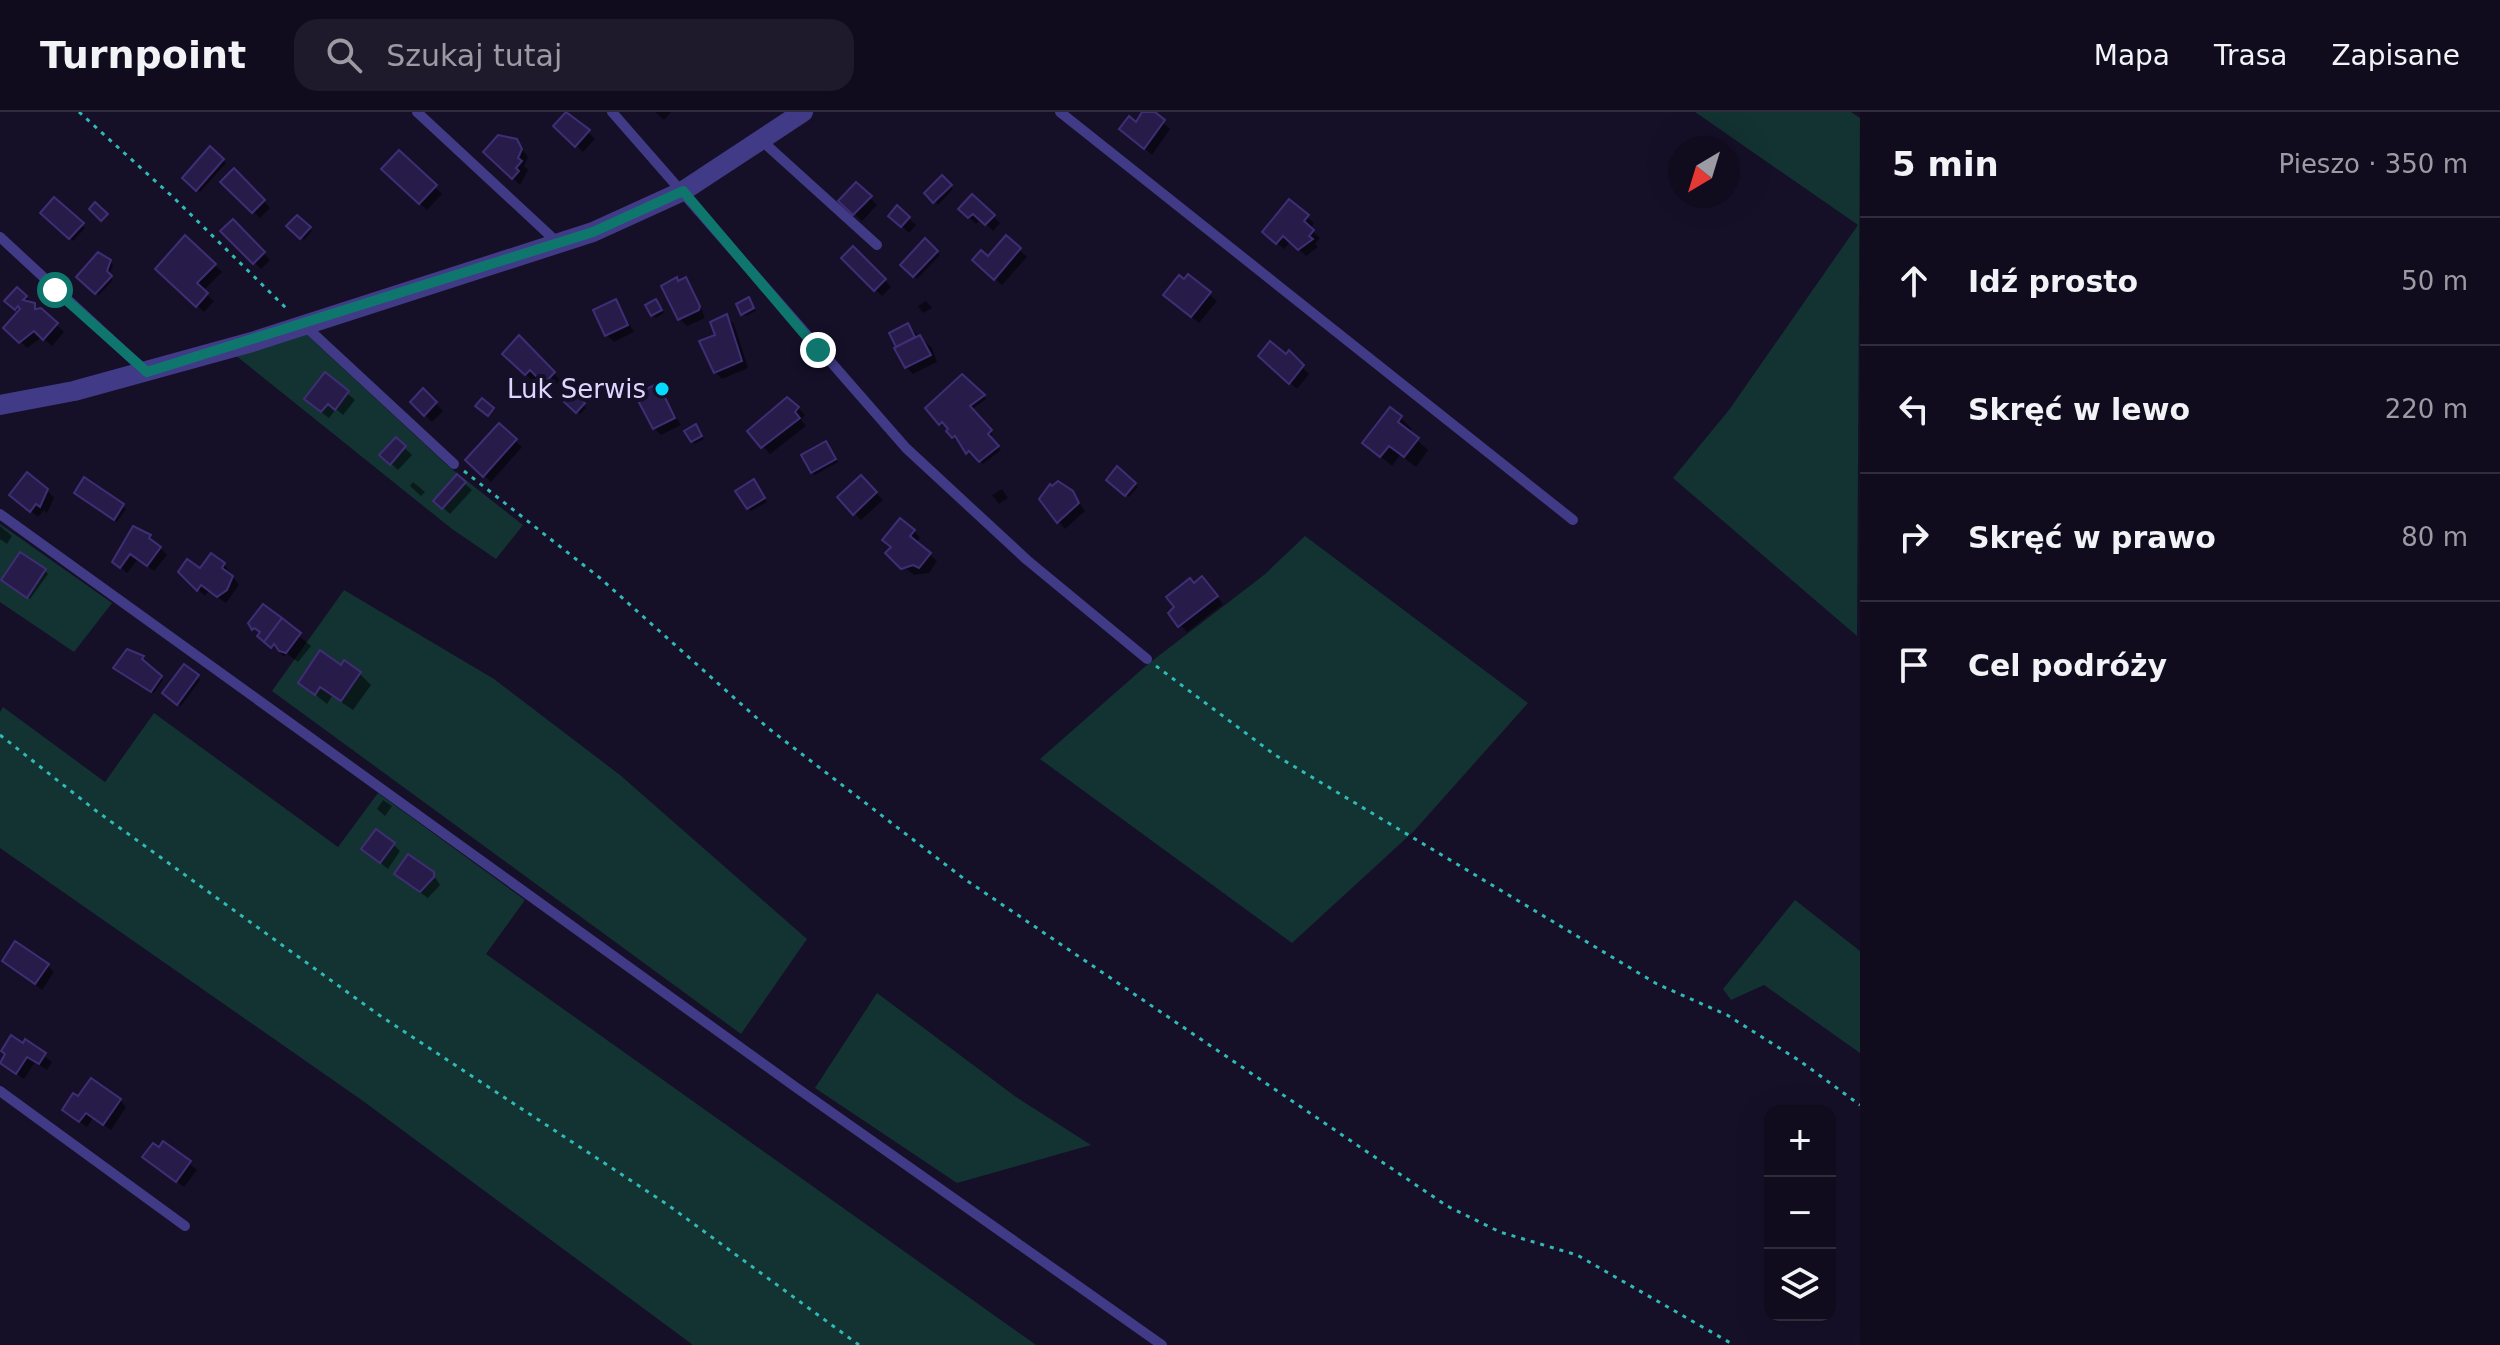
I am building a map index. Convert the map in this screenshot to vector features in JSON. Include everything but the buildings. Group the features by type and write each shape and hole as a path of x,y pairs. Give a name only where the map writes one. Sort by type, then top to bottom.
{"street":[{"path":"0,405 147,372 558,243 640,213 683,191 803,112"}],"lane":[{"path":"417,112 558,243"},
{"path":"612,112 906,448 1027,560 1147,659"},
{"path":"1060,112 1573,520"},
{"path":"761,140 877,245"},
{"path":"0,237 147,372"},
{"path":"302,325 454,464"},
{"path":"0,514 807,1095 1162,1345"},
{"path":"0,1091 185,1226"}],"path":[{"path":"79,112 281,301 302,325"},
{"path":"454,464 600,578 768,728 963,878 1042,934 1447,1206 1500,1232 1577,1255 1734,1345"},
{"path":"1147,659 1275,755 1657,984 1727,1015 1800,1061 1860,1105"},
{"path":"0,735 95,810 379,1015 668,1205 859,1345"}],"green space":[{"path":"1695,112 1851,112 1860,118 1857,636 1673,478 1729,410 1858,225 1740,143 1740,136 1730,136"},
{"path":"305,333 448,466 523,525 496,559 452,529 235,355"},
{"path":"0,524 112,603 74,652 0,602"},
{"path":"1305,536 1528,703 1414,831 1292,943 1040,759 1148,664 1264,575"},
{"path":"344,590 494,679 620,775 807,939 741,1034 272,691"},
{"path":"3,707 105,782 154,713 338,847 378,793 525,900 486,954 1036,1345 693,1345 363,1101 0,848 0,712"},
{"path":"1795,900 1860,951 1860,1053 1764,985 1731,1000 1723,989"},
{"path":"877,993 1016,1097 1091,1145 957,1183 815,1088"}],"place":[{"name":"Luk Serwis","path":"662,389"}],"route":[{"path":"55,290 147,372 252,342 593,232 683,191 818,350"}]}
